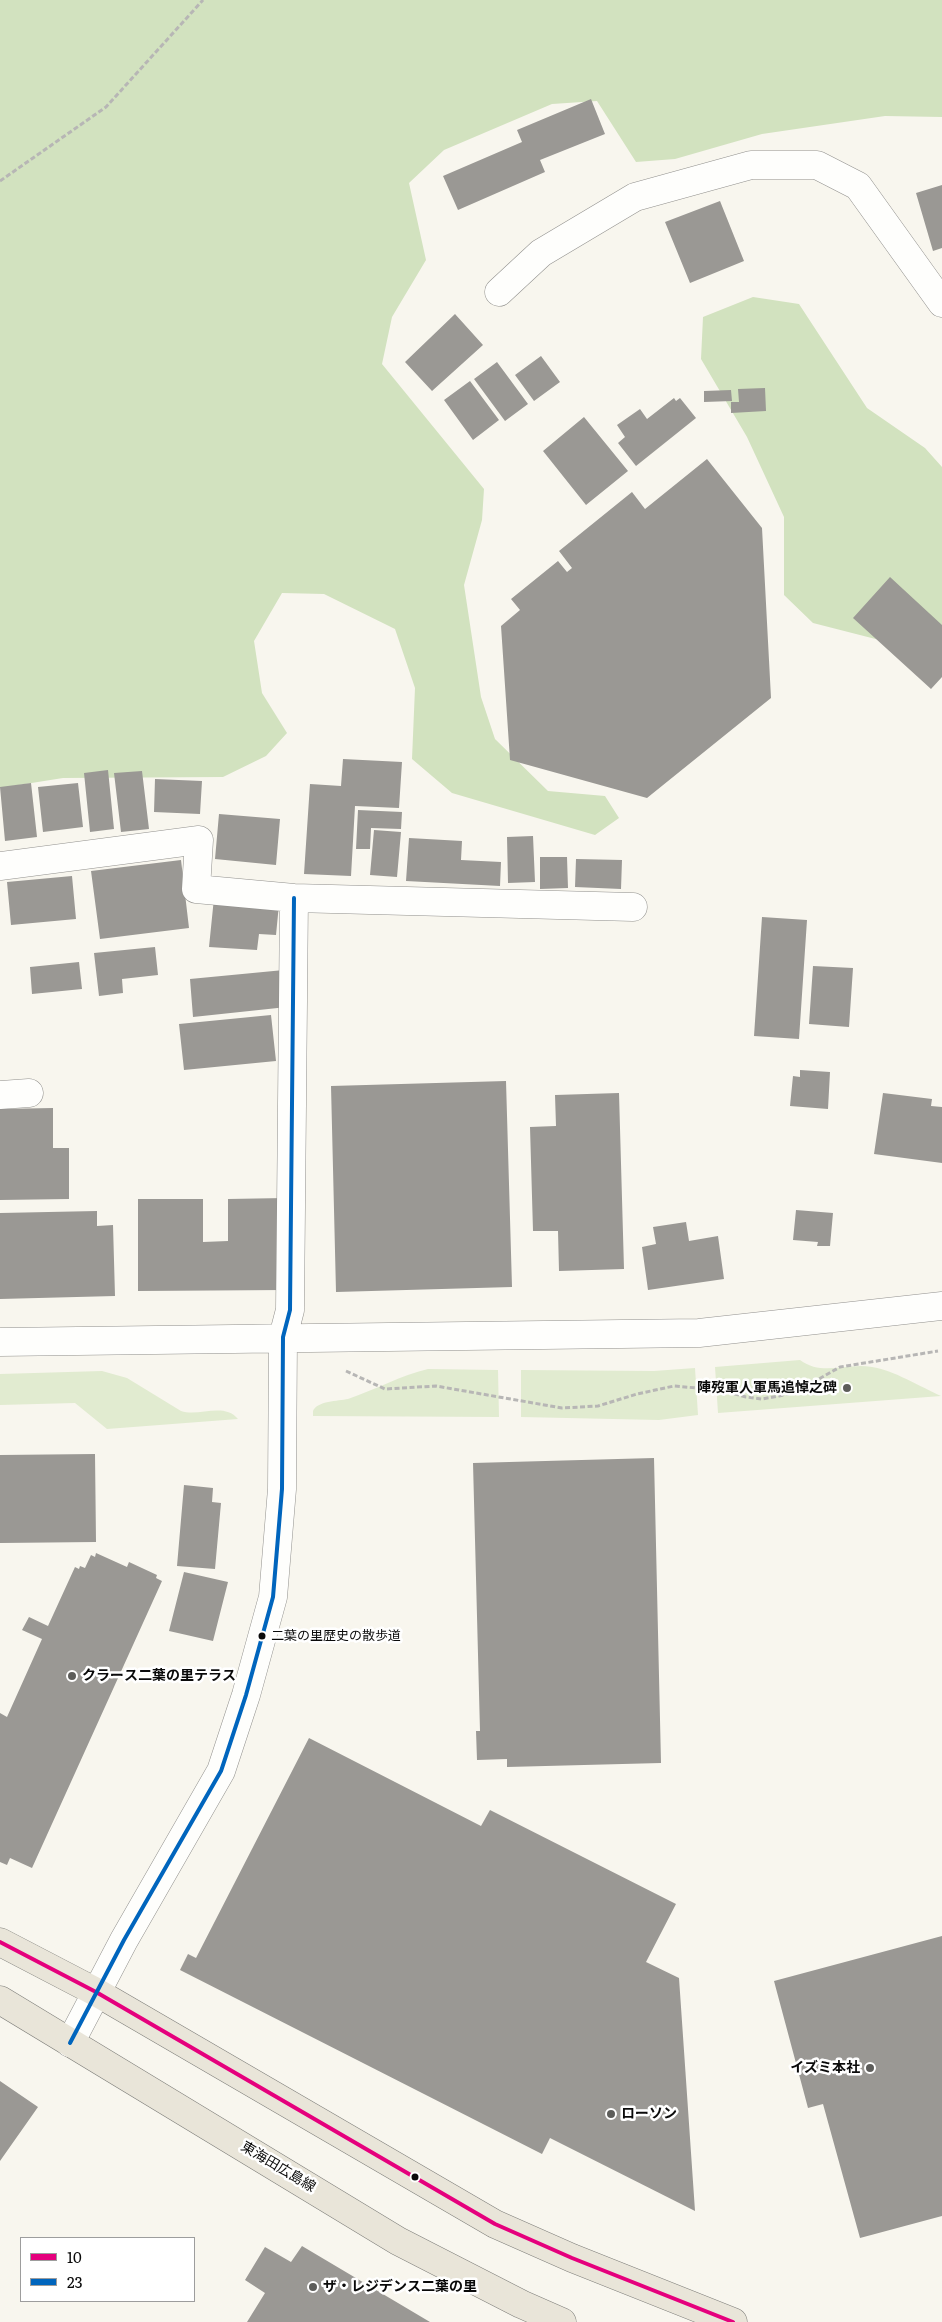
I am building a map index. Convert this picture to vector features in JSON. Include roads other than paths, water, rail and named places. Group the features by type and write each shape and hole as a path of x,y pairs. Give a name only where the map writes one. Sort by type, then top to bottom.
{"main road":[{"path":"0,1942 96,1992 495,2224 572,2258 733,2322"},
{"name":"東海田広島線","path":"0,2000 269,2161 398,2241 521,2304 562,2322"}],"street":[{"path":"499,292 541,253 635,197 751,165 816,165 858,186 942,303"},
{"path":"0,866 199,840 196,889 294,898 633,907"},
{"path":"70,2042 124,1940 221,1771 246,1695 273,1597 282,1489 283,1337 290,1310 294,898"},
{"path":"0,1095 29,1094"},
{"path":"0,1342 699,1333 942,1306"}],"place":[{"name":"陣歿軍人軍馬追悼之碑","path":"847,1388"},
{"name":"二葉の里歴史の散歩道","path":"262,1636"},
{"name":"クラース二葉の里テラス","path":"72,1676"},
{"name":"イズミ本社","path":"870,2068"},
{"name":"ローソン","path":"611,2114"},
{"name":"ザ・レジデンス二葉の里","path":"313,2287"}]}
